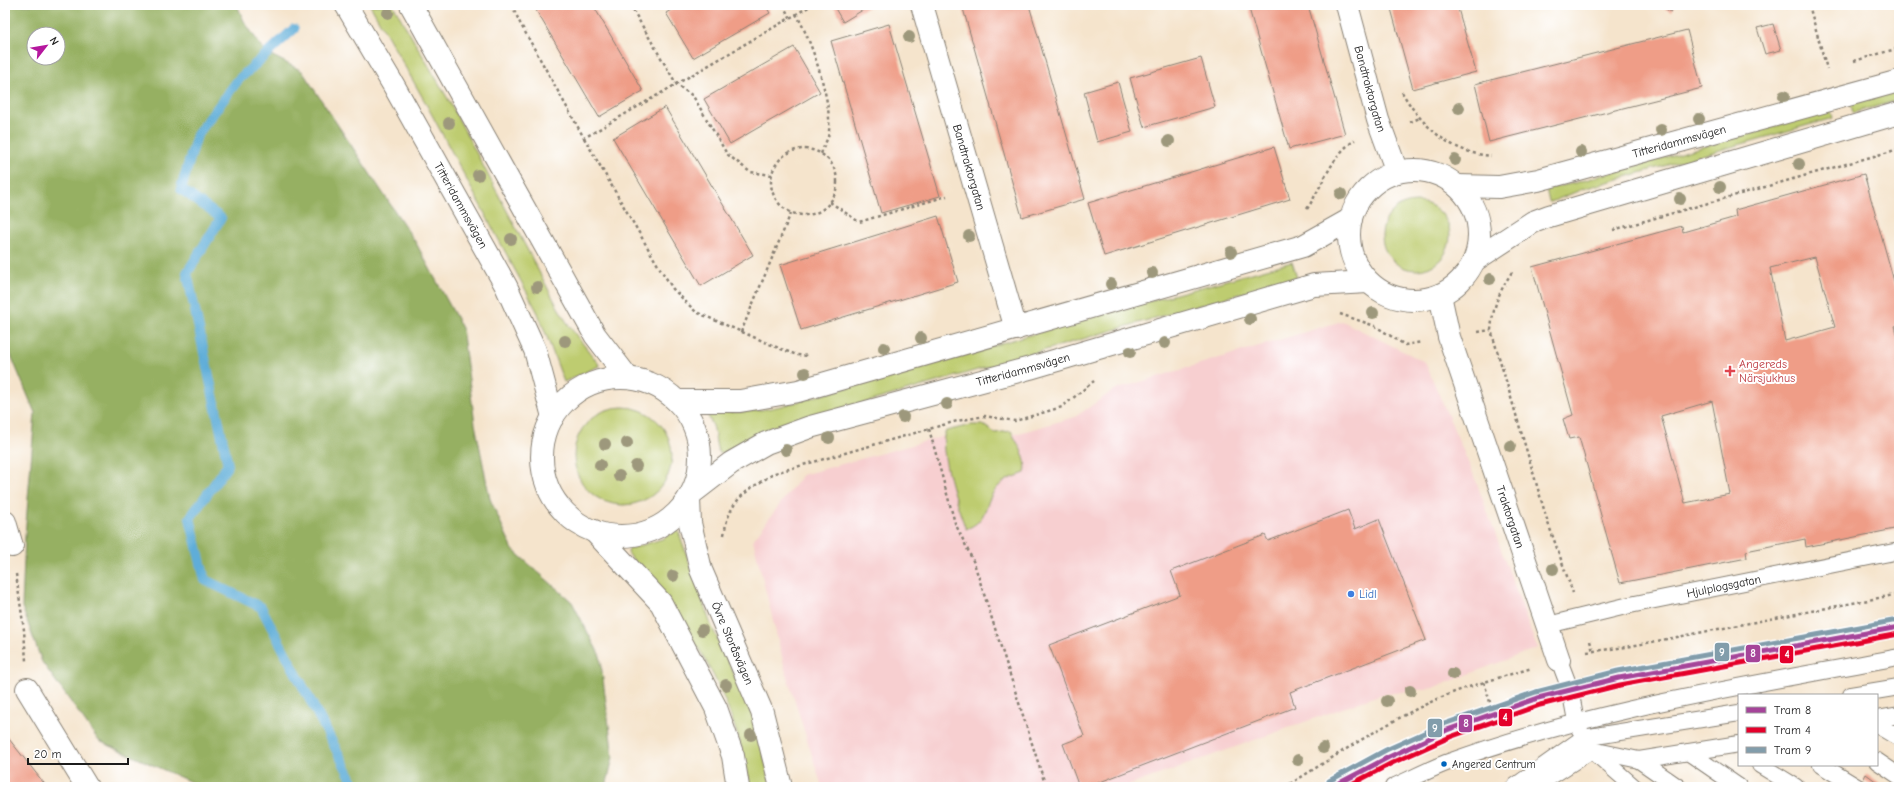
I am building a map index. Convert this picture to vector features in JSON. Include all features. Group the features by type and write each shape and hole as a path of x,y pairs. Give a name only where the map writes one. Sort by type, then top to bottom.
{"street":[{"name":"Titteridammsvägen","path":"346,5 506,286 535,350 553,417"},
{"path":"411,5 595,335 628,378"},
{"name":"Bandtraktorgatan","path":"922,5 1016,329"},
{"name":"Bandtraktorgatan","path":"1347,5 1378,120 1397,172"},
{"name":"Titteridammsvägen","path":"1457,186 1499,187 1533,181 1899,81"},
{"path":"1475,260 1533,222 1549,216 1899,113"},
{"path":"1416,170 1434,173 1457,186 1470,202 1478,220 1479,240 1475,260 1461,281 1440,296 1414,301 1398,299 1382,292 1368,282 1355,264 1351,253 1349,230 1351,219 1357,203 1367,189 1381,179 1397,172 1416,170"},
{"path":"678,401 740,401 798,391 1303,246 1351,219"},
{"name":"Titteridammsvägen","path":"690,496 731,463 748,453 766,443 810,427 1030,368 1314,285 1368,282"},
{"name":"Traktorgatan","path":"1440,296 1449,337 1559,660"},
{"path":"628,378 646,382 663,390 678,401 690,417 697,435 700,454 699,474 690,496 675,515 658,528 636,535 615,536 594,531 574,520 557,504 546,484 542,461 544,438 553,417 572,395 599,381 628,378"},
{"name":"Övre Storåsvägen","path":"690,496 690,523 701,570 762,712 781,787"},
{"path":"5,522 12,546"},
{"path":"594,531 661,603 716,708 733,756 738,787"},
{"path":"27,689 87,787"}],"lane":[{"name":"Hjulplogsgatan","path":"1548,625 1899,551"},
{"path":"1393,787 1444,764 1576,721 1715,692 1899,657"},
{"name":"Traktorgatan","path":"1559,660 1570,689 1576,721 1588,744"},
{"path":"1857,694 1899,687"},
{"path":"1514,787 1588,744 1738,713"},
{"path":"1878,719 1899,715"},
{"path":"1878,726 1899,738"},
{"path":"1588,744 1639,760 1678,787"},
{"path":"1534,787 1588,744"},
{"path":"1588,744 1634,787"},
{"path":"1639,760 1688,752 1735,747"},
{"path":"1688,752 1739,787"},
{"path":"1878,762 1899,776"},
{"path":"1762,766 1796,787"},
{"path":"1823,766 1857,787"}],"path":[{"path":"512,5 520,23 584,138 673,289 696,312 797,355 810,356"},
{"path":"630,5 677,85 693,96 727,154 750,172 772,175"},
{"path":"783,5 790,18"},
{"path":"584,138 812,5"},
{"path":"1809,5 1827,69"},
{"path":"796,14 801,22 814,56 829,108 828,136 821,154"},
{"path":"1400,86 1411,107 1427,125 1444,139 1466,151 1497,156"},
{"path":"1302,214 1312,202 1335,160 1354,140"},
{"path":"799,149 810,150 821,154 829,161 835,171 837,182 835,193 830,202 822,210 812,214 802,215 791,213 782,207 776,199 772,189 772,175 774,168 780,160 789,153 799,149"},
{"path":"1612,230 1899,149"},
{"path":"830,202 859,222 950,196"},
{"path":"741,332 791,213"},
{"path":"1515,268 1501,289 1493,310 1491,330 1548,523 1593,651"},
{"path":"1334,314 1354,317 1375,326 1405,345 1491,330"},
{"path":"724,537 727,519 736,501 757,484 775,473 957,421 985,416 1015,421 1062,407 1099,376"},
{"path":"929,429 955,523 974,563 1046,787"},
{"path":"12,546 24,630 27,689"}],"shaded area":[{"path":"1342,321 1425,362 1475,478 1537,648 1433,688 1379,695 1125,787 822,787 786,673 753,540 802,475 952,434 1005,437 1075,417 1114,390"}],"green space":[{"path":"5,5 237,5 244,21 265,52 302,71 416,243 462,328 475,424 490,499 513,550 572,602 600,656 613,757 606,787 202,787 99,741 42,662 22,607 25,536 35,413 5,341"},
{"path":"370,5 393,5 448,99 556,304 569,326 599,366 564,382 538,313 424,100"},
{"path":"1899,90 1899,100 1853,113 1851,104"},
{"path":"1828,111 1831,112 1833,118 1583,189 1549,202 1546,189 1575,183"},
{"path":"1416,202 1429,205 1440,212 1447,223 1450,236 1447,249 1440,260 1429,267 1416,270 1403,267 1392,260 1385,249 1382,236 1385,223 1392,212 1403,205"},
{"path":"1292,262 1297,278 773,429 756,435 723,453 719,453 714,429 708,417 709,411 751,411 793,403 1068,324"},
{"path":"623,407 642,411 657,422 668,437 672,456 668,475 657,490 642,501 623,505 604,501 589,490 578,475 574,456 578,437 589,422 604,411"},
{"path":"971,425 983,425 995,433 1011,431 1022,452 1026,468 1025,473 1003,482 1000,485 992,494 979,521 966,529 946,464 944,439 946,431"},
{"path":"678,530 711,625 755,719 771,787 751,787 735,728 720,689 711,671 683,625 628,553 629,549 662,539"}],"building":[{"path":"533,5 593,5 643,91 599,117"},
{"path":"679,5 765,5 770,13 693,58 666,13"},
{"path":"833,5 871,5 843,22"},
{"path":"962,5 1029,5 1085,199 1022,217"},
{"path":"1248,5 1308,5 1345,134 1289,149"},
{"path":"1390,5 1457,5 1476,72 1413,89"},
{"path":"1659,5 1676,5 1671,12"},
{"path":"889,24 940,196 881,213 831,41"},
{"path":"1773,24 1781,50 1765,54 1757,28"},
{"path":"1687,30 1702,88 1489,142 1475,84"},
{"path":"794,47 820,92 730,144 704,99"},
{"path":"1201,58 1215,107 1144,127 1130,78"},
{"path":"1118,82 1132,132 1097,142 1084,92"},
{"path":"665,107 753,255 701,286 613,138"},
{"path":"1274,147 1290,199 1104,256 1088,203"},
{"name":"Angereds Närsjukhus","path":"1864,174 1899,299 1899,325 1895,326 1899,340 1899,528 1806,547 1805,539 1746,551 1747,558 1620,583 1579,437 1569,439 1563,419 1573,415 1532,267 1682,226 1683,232 1736,217 1735,210","holes":["1815,257 1835,327 1785,341 1770,268","1712,401 1730,494 1685,503 1661,416"]},
{"path":"938,216 958,282 801,330 780,265"},
{"path":"1348,510 1355,529 1379,519 1426,640 1290,692 1295,707 1087,787 1079,787 1063,744 1084,736 1049,645 1180,595 1171,571 1265,535 1268,541"},
{"path":"5,734 47,787 5,787"},
{"path":"1866,774 1881,785 1880,787 1873,787 1863,780"}],"waterway":[{"path":"294,29 238,80 197,135 181,189 221,218 187,273 228,465 190,518 205,580 261,607 356,787"}],"tram line":[{"name":"9","path":"1329,781 1386,750 1444,724 1536,692 1618,671 1898,620"},
{"name":"8","path":"1332,787 1389,757 1447,730 1538,698 1619,678 1899,627"},
{"name":"4","path":"1346,787 1392,763 1450,737 1540,705 1620,685 1899,634"}],"place":[{"name":"Angereds Närsjukhus","path":"1730,371"},
{"name":"Lidl","path":"1351,594"},
{"name":"Angered Centrum","path":"1444,764"}]}
